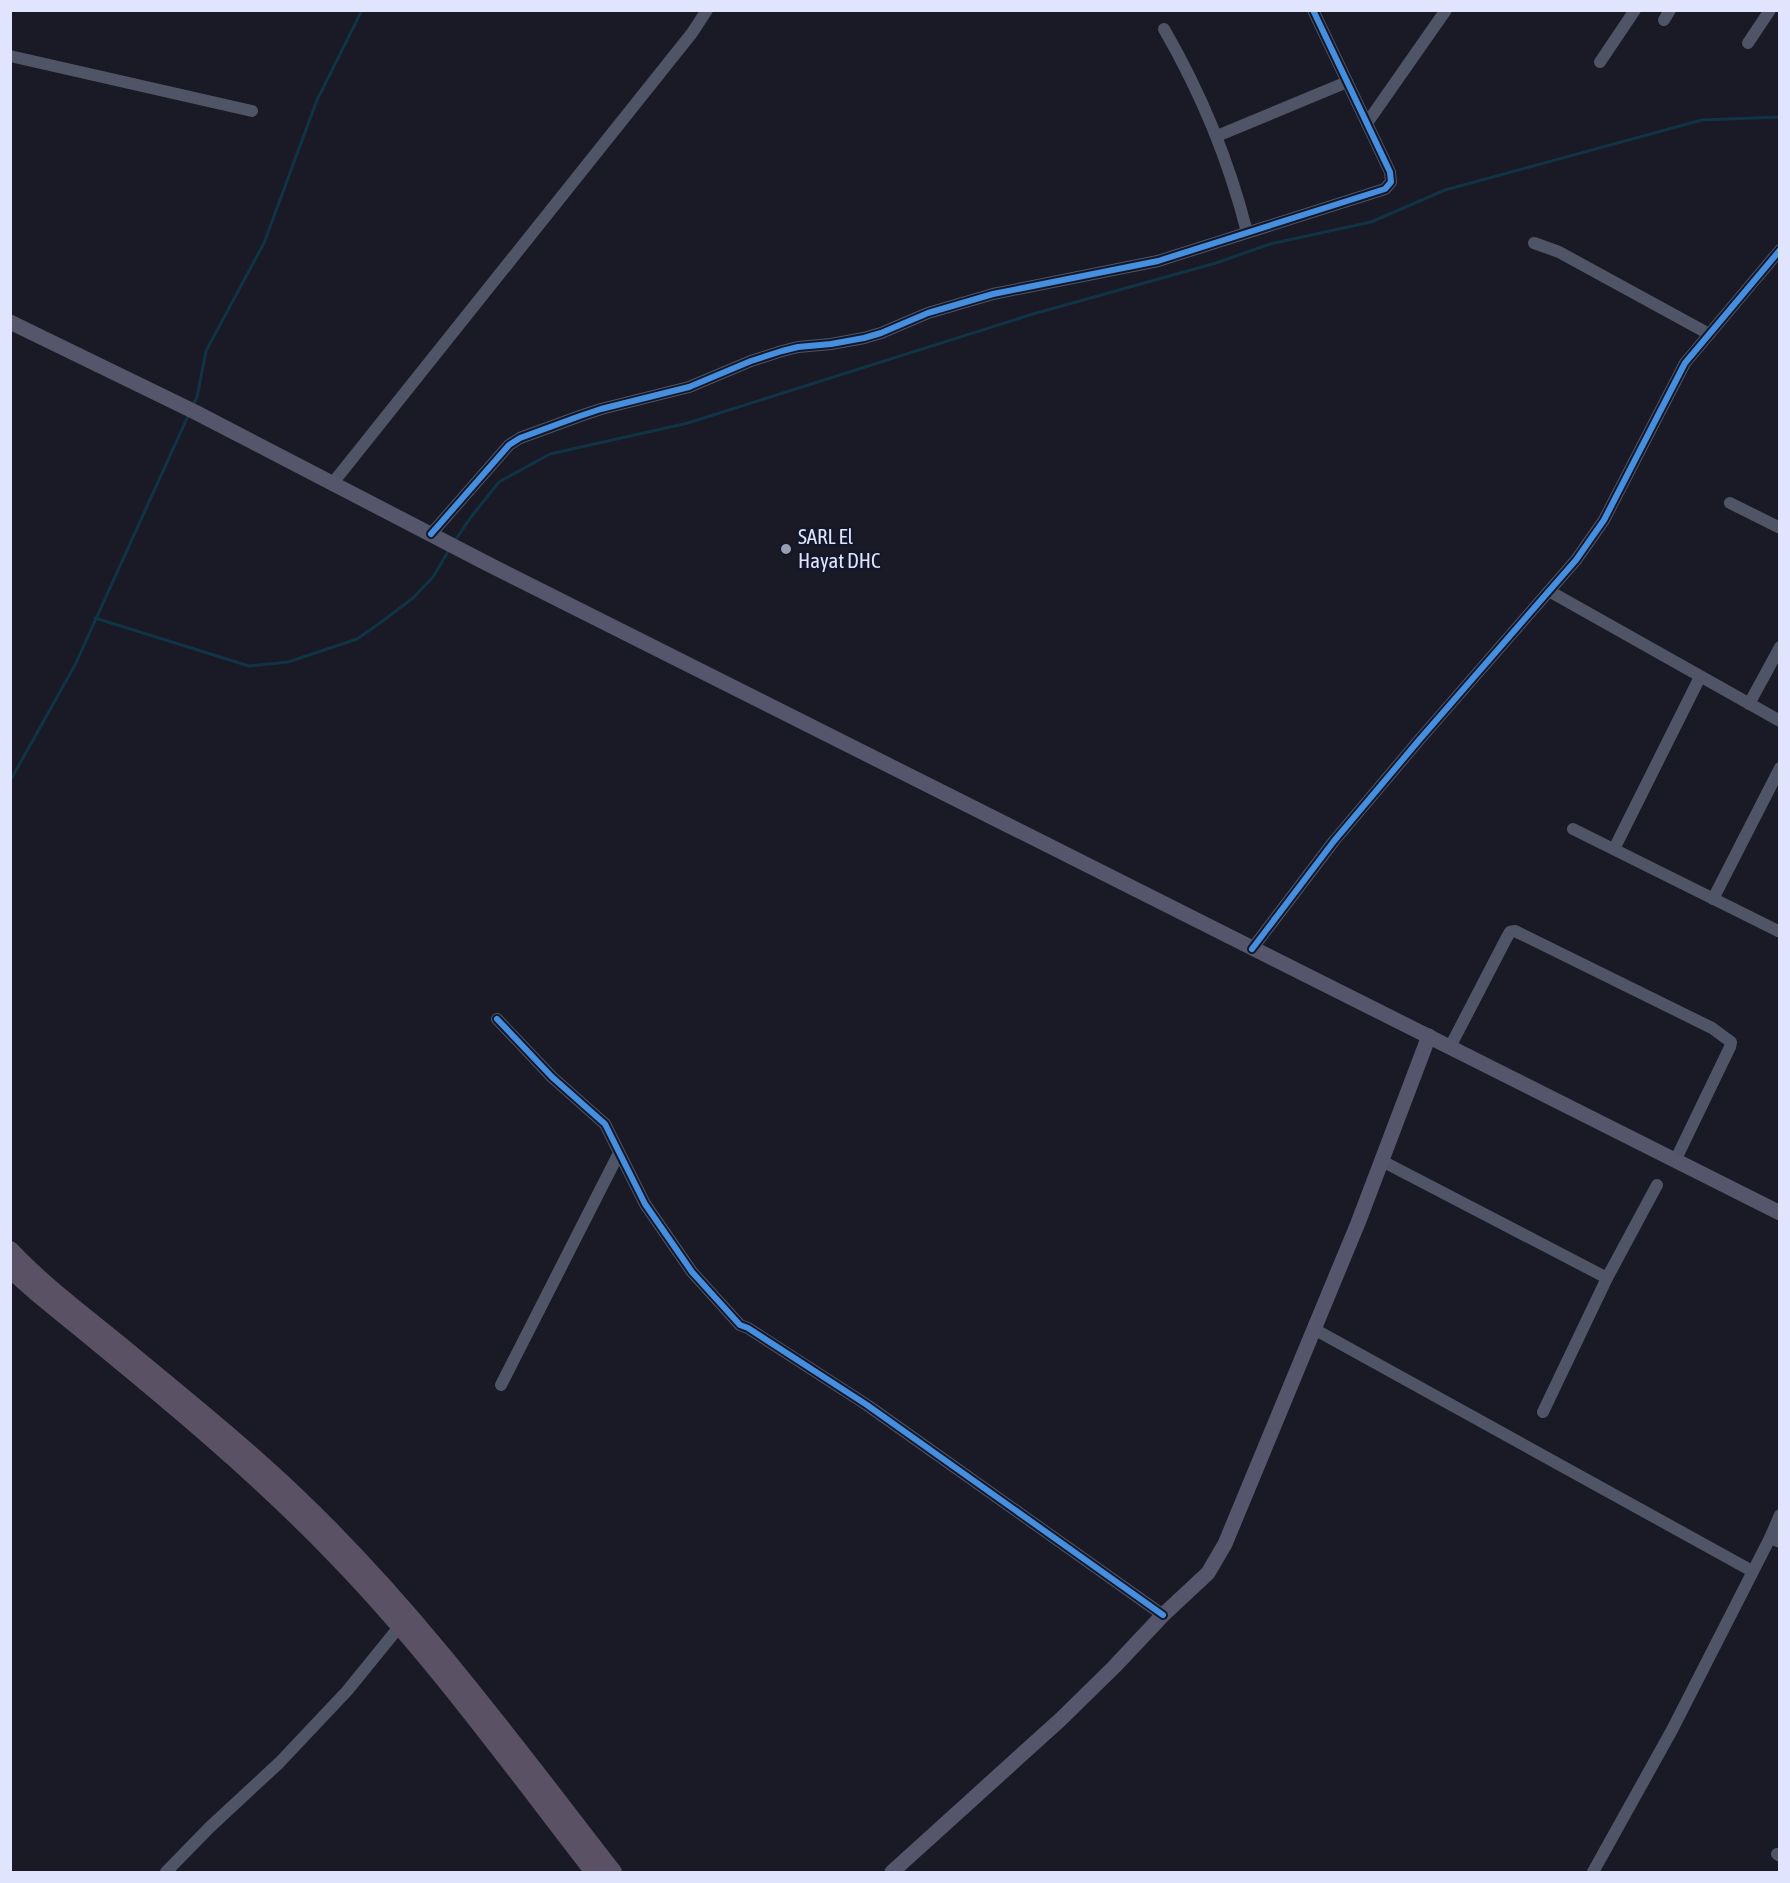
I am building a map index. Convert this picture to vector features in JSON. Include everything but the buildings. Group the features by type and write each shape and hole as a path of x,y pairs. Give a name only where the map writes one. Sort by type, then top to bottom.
{"highway":[{"path":"10,1250 44,1283 256,1459 346,1545 388,1590 461,1676 613,1872"},
{"path":"10,1269 246,1469 336,1556 451,1686 594,1872"}],"main road":[{"path":"10,322 188,409 444,541 1779,1214"},
{"path":"892,1872 1061,1719 1163,1615 1208,1574 1225,1544 1314,1329 1382,1161 1429,1036"}],"street":[{"path":"332,484 685,42 707,10"},
{"path":"444,541 509,445 532,433 601,409 689,387 751,361 782,351 864,338 960,303 1064,279 1158,261 1382,191 1391,182 1391,175 1316,16 1326,10"},
{"path":"1366,123 1446,10"},
{"path":"1600,63 1635,10"},
{"path":"1748,43 1770,10"},
{"path":"1164,29 1198,92 1217,136 1234,184 1247,232"},
{"path":"10,56 252,111"},
{"path":"1217,136 1347,82"},
{"path":"1534,243 1559,252 1709,334"},
{"path":"1252,949 1334,841 1576,560 1604,520 1685,363 1779,249"},
{"path":"1730,503 1779,528"},
{"path":"1549,591 1779,721"},
{"path":"1749,704 1779,647"},
{"path":"1614,849 1700,677"},
{"path":"1713,899 1779,768"},
{"path":"1573,829 1779,932"},
{"path":"1450,1047 1506,939 1510,932 1515,931 1712,1028 1731,1041 1730,1047 1676,1161"},
{"path":"497,1019 552,1077 604,1124 645,1204 692,1272 740,1325 867,1405 1163,1615"},
{"path":"501,1385 619,1153"},
{"path":"1382,1161 1607,1278"},
{"path":"1543,1412 1607,1278 1657,1185"},
{"path":"1314,1329 1752,1571"},
{"path":"1593,1872 1672,1730 1752,1571 1775,1540 1779,1515"},
{"path":"166,1872 210,1827 279,1763 332,1707 399,1627"}],"waterway":[{"path":"192,407 197,397 206,351 264,243 317,100 362,10"},
{"path":"454,542 499,482 550,454 688,423 1033,314 1216,263 1270,244 1371,222 1445,190 1702,120 1780,117"},
{"path":"10,781 75,665 188,416"},
{"path":"95,618 249,666 288,662 357,639 413,598 433,577 449,550"}],"cycle path":[{"path":"431,534 509,445 520,438 580,416 689,387 751,361 782,351 864,338 928,313 993,294 1158,261 1385,189 1391,182 1390,172 1313,10"},
{"path":"1252,949 1334,841 1576,560 1604,520 1685,363 1780,250"},
{"path":"497,1019 552,1077 605,1124 645,1204 692,1272 740,1325 867,1405 1163,1615"}],"place":[{"name":"SARL El Hayat DHC","path":"786,549"}]}
